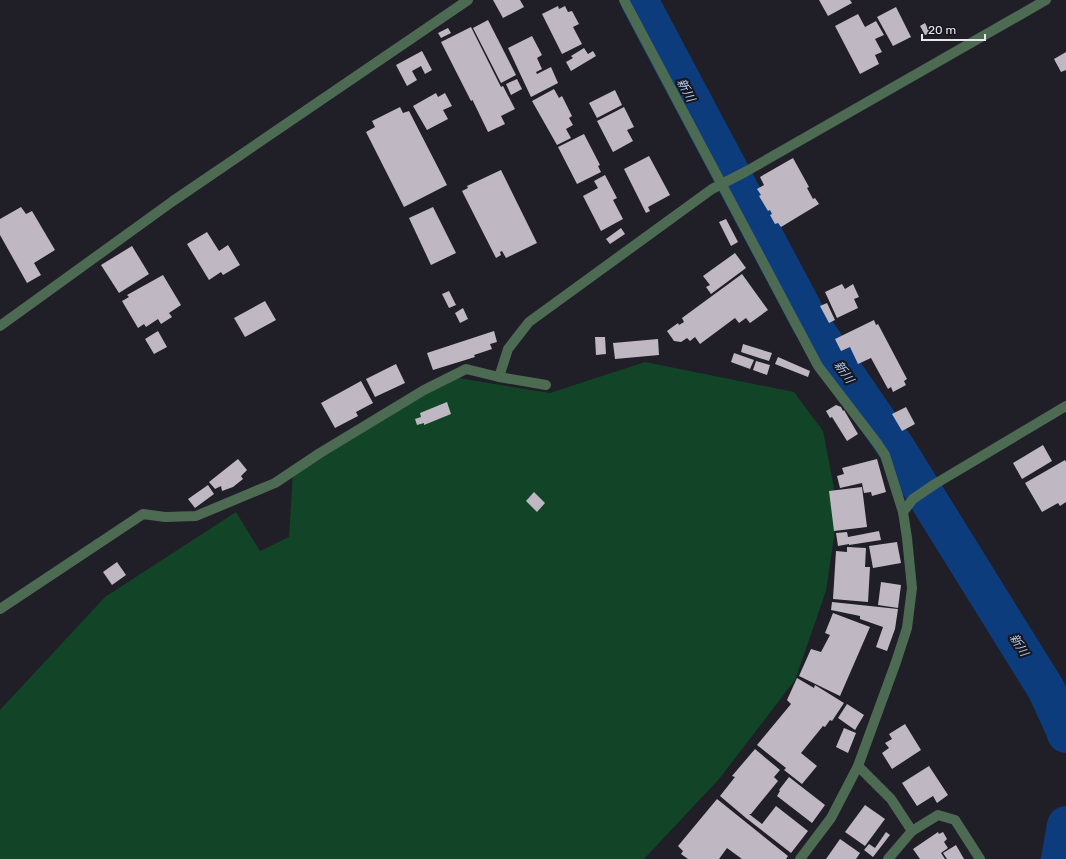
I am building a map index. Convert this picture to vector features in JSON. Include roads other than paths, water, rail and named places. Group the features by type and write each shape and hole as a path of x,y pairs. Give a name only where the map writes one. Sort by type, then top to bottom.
{"street":[{"path":"0,326 173,201 468,0"},
{"path":"624,0 818,366 877,443 885,456 902,512 907,538 912,588 906,628 894,670 858,766 831,818 800,859"},
{"path":"499,377 508,349 529,322 712,189 745,172 1046,0"},
{"path":"0,609 143,514 165,517 196,516 275,483 320,453 424,390 466,369 499,377 546,385"},
{"path":"902,512 913,499 935,484 1066,406"},
{"path":"858,766 891,799 912,830"},
{"path":"888,859 912,830 938,815 955,820 980,859"}],"waterway":[{"name":"新川","path":"639,0 810,322 897,449 1046,689 1066,734"},
{"name":"新川","path":"1060,859 1066,825"}]}
